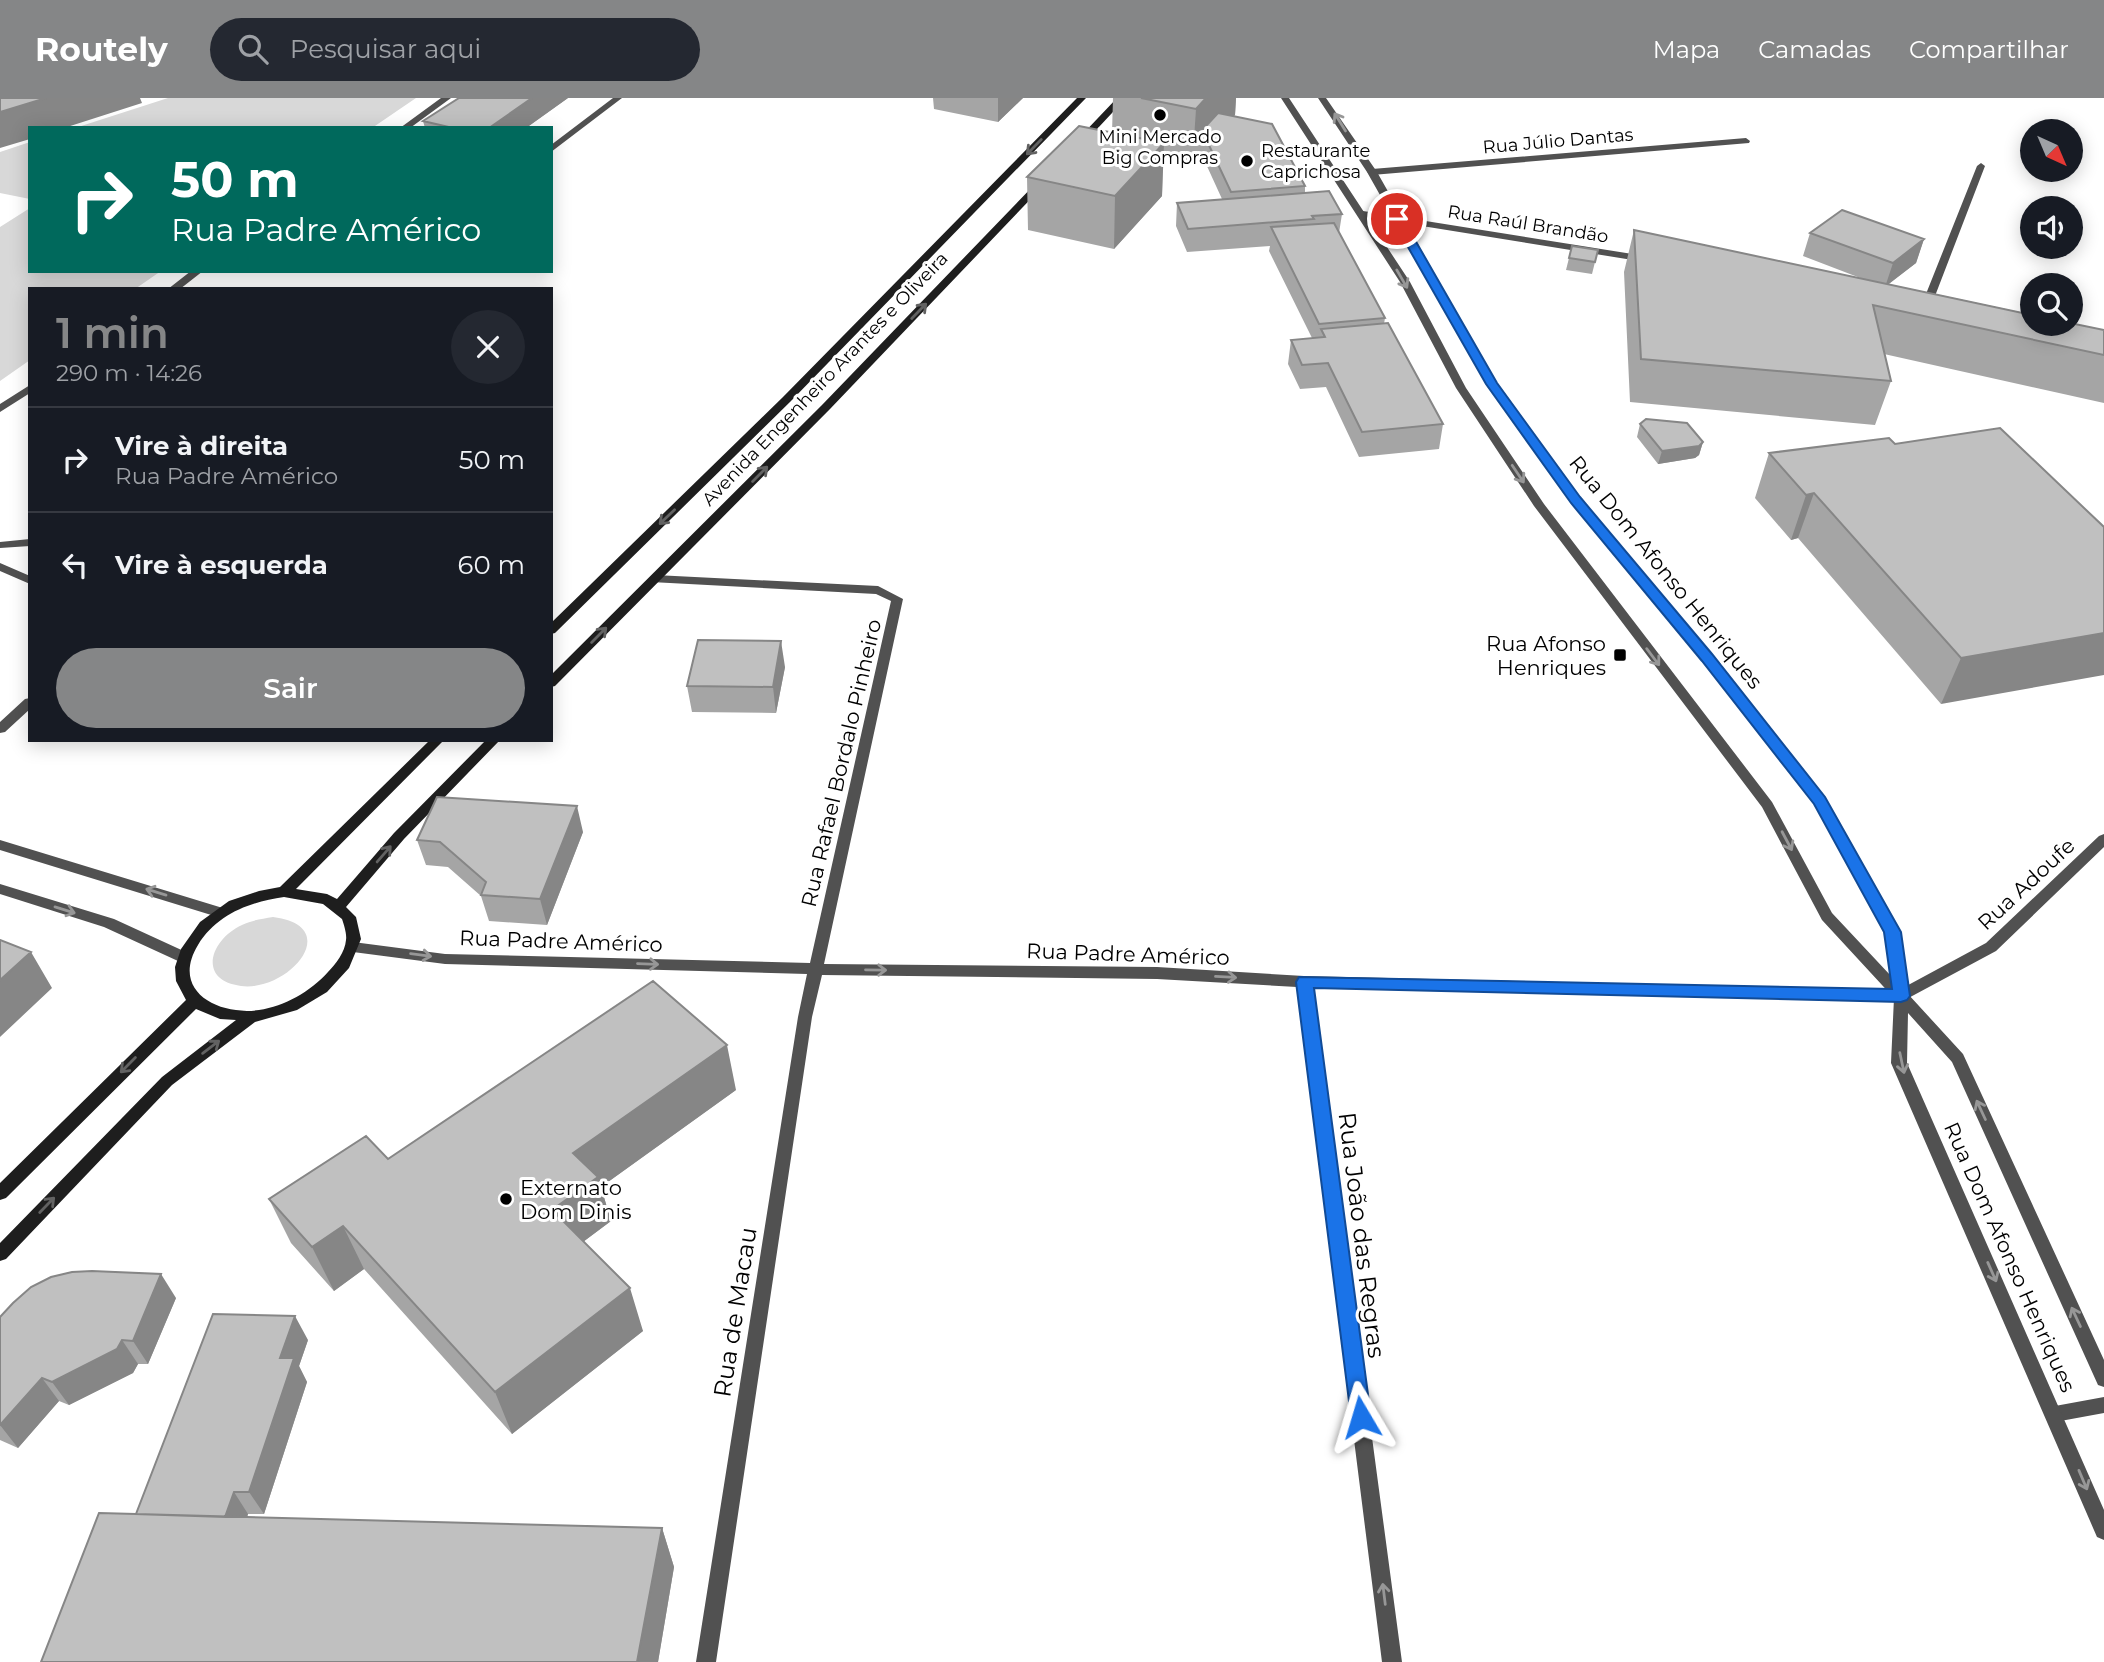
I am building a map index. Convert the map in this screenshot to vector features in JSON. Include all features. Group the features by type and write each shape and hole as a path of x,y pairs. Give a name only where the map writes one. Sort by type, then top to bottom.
{"main road":[{"name":"Avenida Engenheiro Arantes e Oliveira","path":"553,628 788,400 1082,98"},
{"path":"1074,148 1122,98"},
{"name":"Avenida Engenheiro Arantes e Oliveira","path":"553,681 827,407 1046,178"},
{"path":"284,892 436,742"},
{"path":"339,905 399,836 492,742"},
{"path":"284,892 305,892 324,897 339,905 349,917 354,931 353,947 345,966 329,984 307,1000 280,1011 252,1016 230,1015 211,1010 195,1001 185,988 181,974 183,957 197,933 221,913 241,902 284,892"},
{"path":"0,1193 195,1001"},
{"path":"0,1254 167,1081 252,1016"}],"street":[{"path":"407,126 447,98"},
{"path":"553,147 618,98"},
{"name":"Rua Dom Afonso Henriques","path":"1285,98 1405,282 1461,388 1540,506 1767,805 1827,916 1958,1058 2104,1379"},
{"name":"Rua Dom Afonso Henriques","path":"1322,98 1372,172 1492,384 1575,500 1707,658 1820,801 1893,932 1901,996 1899,1063 2104,1531"},
{"name":"Rua Júlio Dantas","path":"1372,172 1746,141"},
{"path":"1920,320 1981,166"},
{"path":"1363,214 1397,219"},
{"name":"Rua Raúl Brandão","path":"1397,219 1653,261"},
{"path":"176,287 195,273"},
{"path":"0,409 28,389"},
{"path":"0,545 28,541"},
{"path":"0,567 28,579"},
{"name":"Rua Rafael Bordalo Pinheiro","path":"655,579 878,590 897,598 815,969"},
{"path":"0,730 28,704"},
{"name":"Rua Adoufe","path":"1901,996 1991,947 2104,839"},
{"path":"0,845 221,913"},
{"path":"0,889 109,923 183,957"},
{"name":"Rua Padre Américo","path":"353,947 445,959 815,969 1157,973 1304,982 1901,996"},
{"name":"Rua de Macau","path":"706,1662 805,1017 815,969"},
{"name":"Rua João das Regras","path":"1304,982 1392,1662"},
{"path":"2055,1415 2104,1405"}],"shaded area":[{"path":"168,98 416,98 375,126 81,126"},
{"path":"28,143 28,199 0,193 0,152"},
{"path":"28,209 28,273 158,273 138,287 28,287 28,361 0,381 0,227"},
{"path":"273,917 294,923 305,932 307,944 302,957 291,969 276,979 259,985 241,986 218,976 213,968 213,958 222,940 231,931 246,923"}],"building":[{"path":"0,98 46,98 0,112"},
{"path":"459,98 532,98 492,126 444,126 423,121"},
{"path":"1141,98 1206,98 1196,109"},
{"path":"1218,113 1272,124 1305,186 1231,192 1207,141 1194,139"},
{"path":"1079,126 1164,143 1115,196 1027,177"},
{"path":"1329,191 1342,214 1312,216 1314,219 1188,229 1177,203"},
{"path":"1842,210 1924,239 1893,263 1810,233"},
{"path":"1334,223 1385,318 1319,324 1271,227"},
{"path":"1634,230 2020,312 2020,336 2083,336 2083,326 2104,330 2104,355 1873,305 1891,381 1641,359"},
{"path":"1572,246 1598,250 1595,262 1569,258"},
{"path":"1388,323 1443,424 1362,432 1328,363 1302,365 1291,340 1325,337 1321,329"},
{"path":"1646,419 1687,423 1703,442 1699,446 1662,451 1640,424"},
{"path":"2000,428 2104,527 2104,633 1961,658 1814,493 1806,495 1769,453 1889,438 1895,444"},
{"path":"698,640 781,641 773,687 687,686"},
{"path":"437,797 577,806 540,899 481,895 486,882 440,842 417,840"},
{"path":"0,940 31,952 0,980"},
{"path":"653,981 727,1045 573,1153 598,1177 552,1210 630,1288 495,1392 343,1226 312,1247 269,1199 366,1136 388,1159"},
{"path":"92,1271 161,1274 133,1341 122,1340 117,1349 52,1382 42,1378 0,1425 0,1317 31,1287 51,1277"},
{"path":"213,1314 295,1316 280,1358 294,1358 249,1492 234,1492 225,1517 136,1514"},
{"path":"99,1513 662,1528 637,1662 41,1662"}],"place":[{"name":"Mini Mercado Big Compras","path":"1160,115"},
{"name":"Restaurante Caprichosa","path":"1247,161"},
{"name":"Rua Afonso Henriques","path":"1620,655"},
{"name":"Externato Dom Dinis","path":"506,1199"}],"route":[{"path":"1361,1417 1304,982 1901,996 1893,932 1820,801 1707,658 1575,500 1492,384 1397,219"}]}
